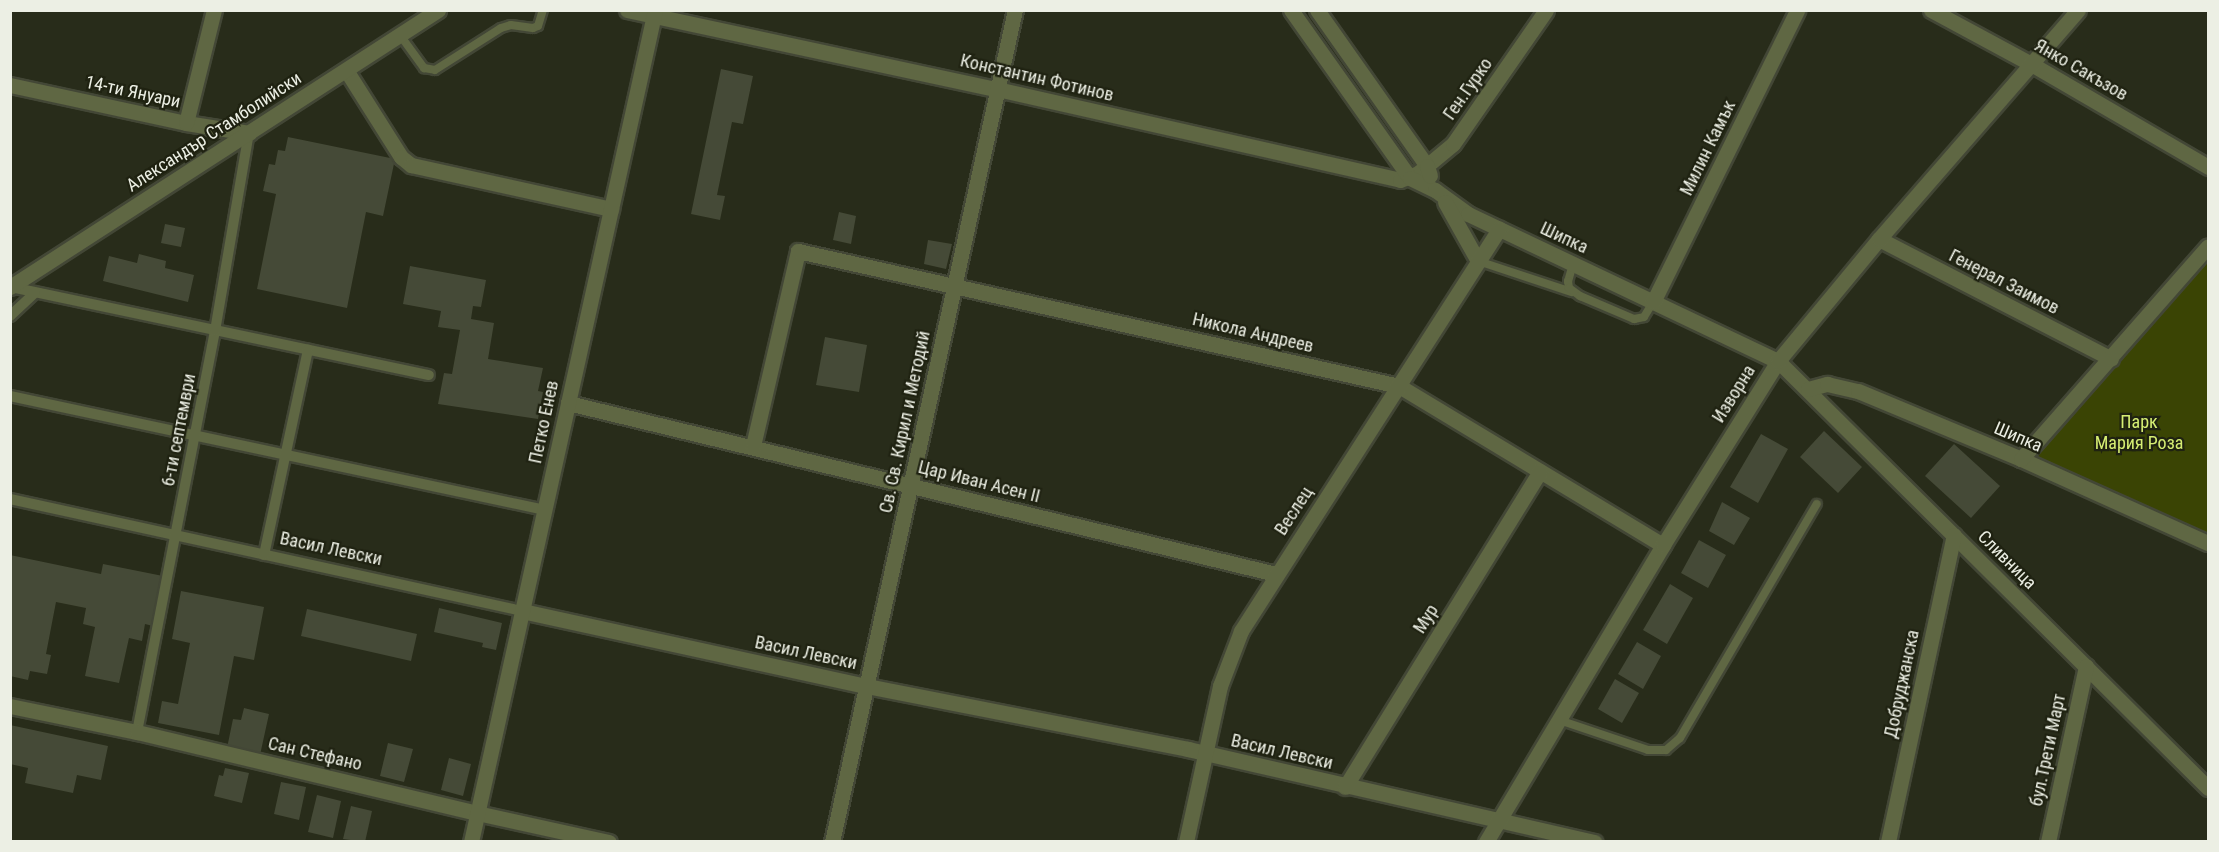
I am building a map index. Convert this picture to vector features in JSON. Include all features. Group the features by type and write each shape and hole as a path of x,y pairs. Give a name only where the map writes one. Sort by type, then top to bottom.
{"street":[{"path":"186,123 214,10"},
{"name":"Александър Стамболийски","path":"11,287 438,10"},
{"name":"Константин Фотинов","path":"627,10 655,13 997,89 1391,180 1410,178"},
{"name":"Св. Св. Кирил и Методий","path":"832,842 1015,10"},
{"name":"Шипка","path":"1291,10 1410,178 1439,193 1460,210 1498,229 1778,361"},
{"path":"1317,10 1427,166 1439,193 1478,261"},
{"name":"Ген.Гурко","path":"1410,178 1427,166 1462,132 1546,10"},
{"name":"Милин Камък","path":"1653,302 1797,10"},
{"name":"Янко Сакъзов","path":"1931,10 2032,64 2208,167"},
{"name":"Изворна","path":"1486,842 1663,545 1778,361 1879,239 2078,10"},
{"name":"Петко Енев","path":"471,842 655,13"},
{"path":"345,70 401,157 411,165 420,169 611,209"},
{"name":"14-ти Януари","path":"10,86 186,123 249,133"},
{"name":"6-ти септември","path":"137,732 215,331 249,133"},
{"name":"Веслец","path":"1185,842 1220,686 1241,631 1498,229"},
{"name":"Генерал Заимов","path":"1879,239 2110,359"},
{"path":"2021,459 2208,246"},
{"name":"Никола Андреев","path":"753,446 798,251 1399,386 1663,545"},
{"path":"11,287 429,375"},
{"path":"10,316 35,293"},
{"path":"264,555 308,350"},
{"name":"Сливница","path":"1778,361 2208,788"},
{"name":"Шипка","path":"1808,389 1827,384 1858,391 2021,459 2208,543"},
{"path":"10,396 545,510"},
{"name":"Цар Иван Асен II","path":"568,403 1276,574"},
{"name":"Мур","path":"1345,787 1540,471"},
{"name":"Васил Левски","path":"10,499 867,686 1205,754 1594,842"},
{"name":"Добруджанска","path":"1888,842 1954,535"},
{"name":"бул.Трети Март","path":"2048,842 2085,666"},
{"name":"Сан Стефано","path":"10,706 137,732 609,842"}],"lane":[{"path":"400,35 424,68 435,70 501,28 511,25 538,26 543,10"},
{"path":"1478,261 1572,292 1634,319 1644,317 1653,302"},
{"path":"1572,292 1568,280 1573,264"},
{"path":"1559,720 1648,750 1666,750 1680,738 1818,504"}],"green space":[{"name":"Парк Мария Роза","path":"2208,246 2208,543 2021,459"}],"building":[{"path":"721,69 753,76 743,124 732,122 717,195 725,196 720,220 691,214"},
{"path":"288,137 395,159 383,216 366,212 347,308 257,289 276,194 263,191 269,164 275,165 278,150 285,151"},
{"path":"839,212 856,216 851,244 833,240"},
{"path":"165,224 185,228 181,247 161,243"},
{"path":"928,240 952,244 946,269 924,264"},
{"path":"139,254 166,261 165,268 194,275 188,302 103,281 109,256 137,263"},
{"path":"410,266 486,280 481,307 473,306 471,319 494,323 488,359 543,368 538,391 543,392 538,419 438,404 444,373 452,374 460,330 438,327 441,311 403,304"},
{"path":"825,337 867,345 859,392 816,385"},
{"path":"1824,431 1862,467 1838,493 1800,457"},
{"path":"1761,434 1788,449 1758,503 1730,487"},
{"path":"1954,444 2000,486 1971,518 1925,476"},
{"path":"1722,502 1750,518 1734,545 1709,531"},
{"path":"1699,540 1726,555 1708,588 1681,573"},
{"path":"10,555 101,574 103,564 163,576 153,626 145,624 142,641 129,638 119,683 85,676 95,627 83,624 86,608 56,602 46,654 51,655 47,674 30,671 28,680 10,676"},
{"path":"1670,584 1693,598 1667,644 1643,630"},
{"path":"181,591 264,607 254,660 234,656 219,735 158,723 162,701 178,704 190,643 172,639"},
{"path":"439,608 502,623 496,650 482,647 483,643 434,632"},
{"path":"307,609 417,634 411,661 301,636"},
{"path":"1637,642 1661,656 1643,689 1618,674"},
{"path":"1615,679 1639,693 1622,723 1598,709"},
{"path":"244,708 269,714 260,755 227,748 233,719 241,720"},
{"path":"10,725 108,746 101,780 77,775 73,793 25,783 28,768 10,764"},
{"path":"388,743 413,749 404,782 380,776"},
{"path":"449,758 471,764 463,796 441,790"},
{"path":"225,768 249,773 242,803 214,796 219,775 223,776"},
{"path":"281,782 306,787 299,820 274,814"},
{"path":"317,795 341,801 333,838 308,832"},
{"path":"351,806 372,811 365,842 343,839"}]}
